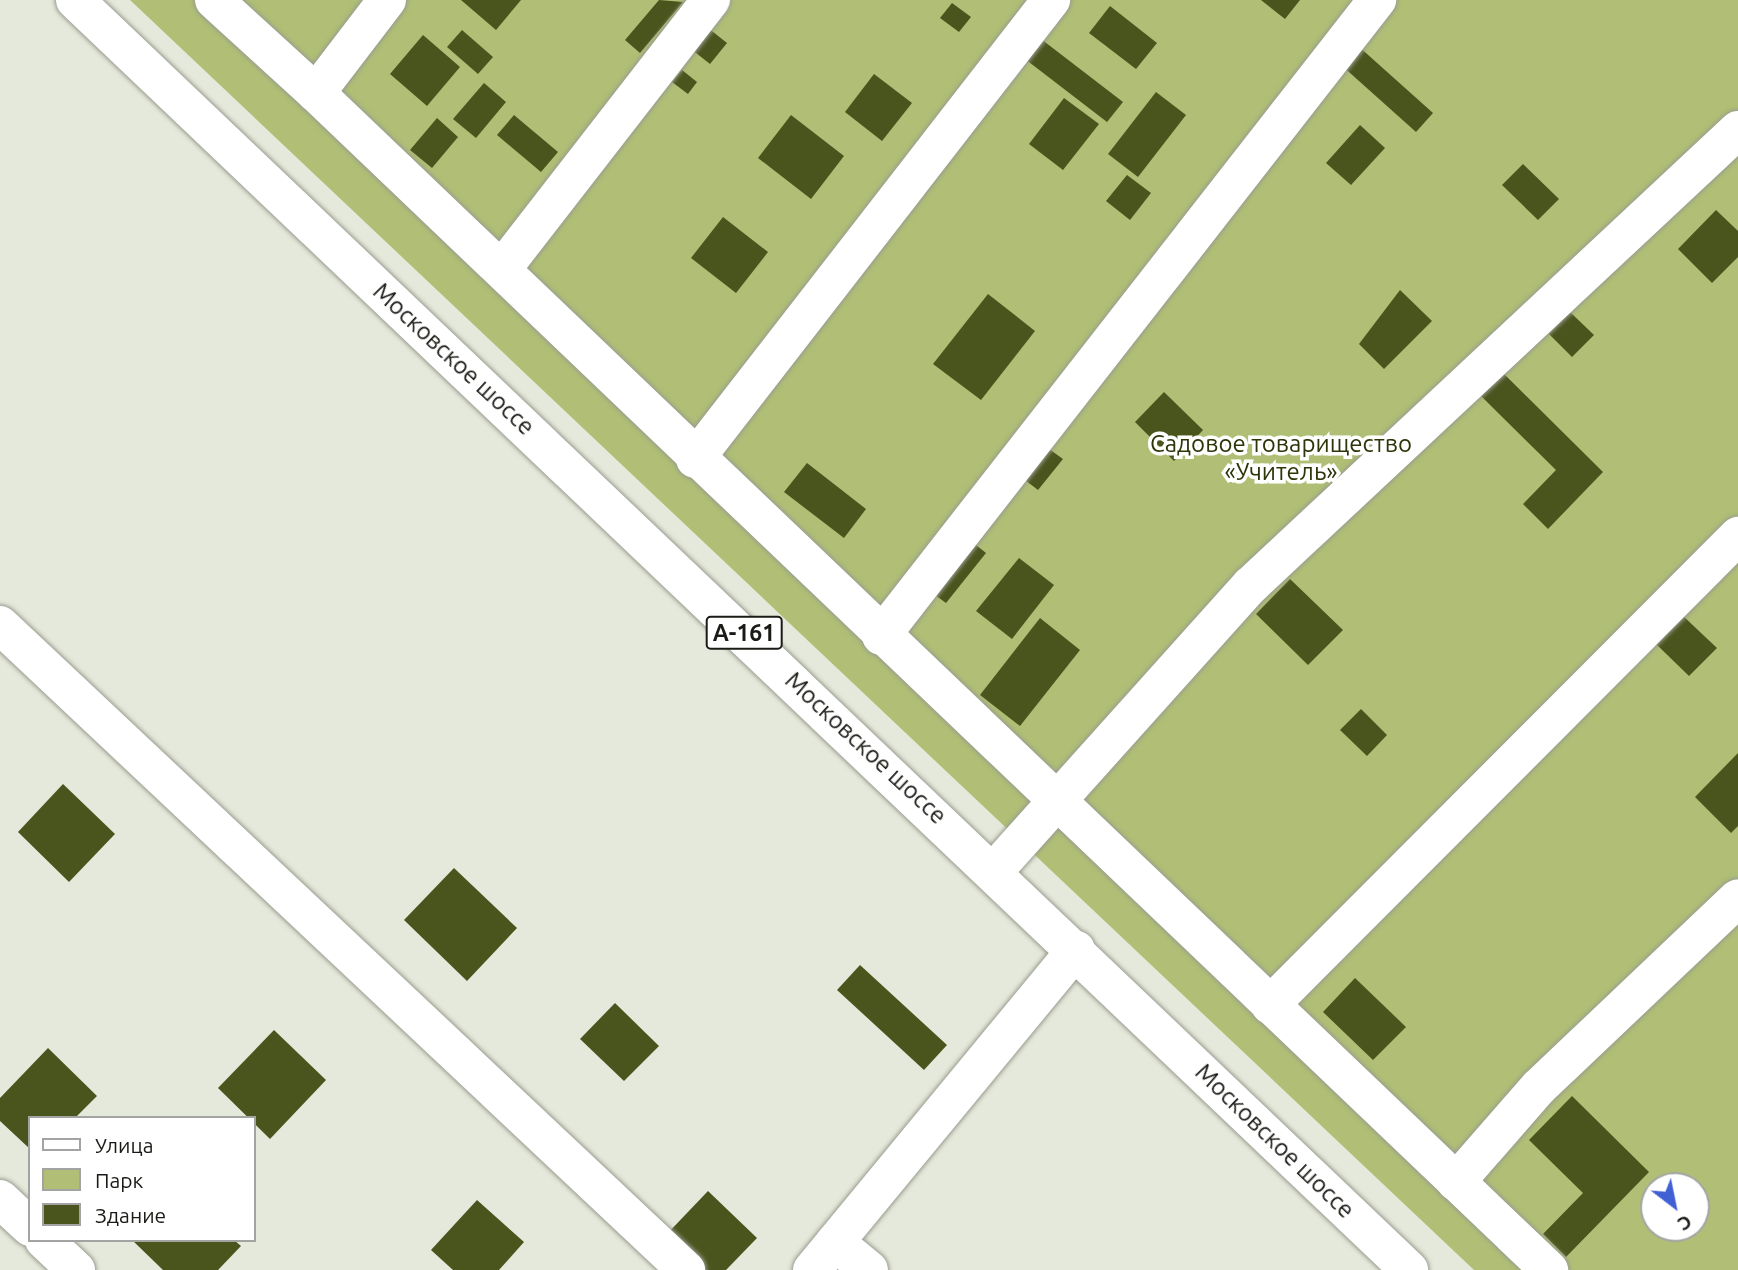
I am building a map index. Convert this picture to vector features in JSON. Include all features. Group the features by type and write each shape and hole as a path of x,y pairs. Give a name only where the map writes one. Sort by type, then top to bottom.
{"main road":[{"name":"Московское шоссе","path":"75,0 996,870 1409,1270"},
{"path":"214,0 502,269 695,459 1549,1270"},
{"path":"316,93 387,0"},
{"path":"502,269 711,0"},
{"path":"695,459 1051,0"},
{"path":"881,636 1377,0"},
{"path":"996,870 1250,586 1738,130"},
{"path":"1270,1004 1738,536"},
{"path":"0,625 686,1270"},
{"path":"1456,1182 1539,1087 1738,898"},
{"path":"869,1270 824,1256 1076,950"},
{"path":"0,1199 28,1225"},
{"path":"46,1242 76,1270"}],"green space":[{"name":"Садовое товарищество «Учитель»","path":"130,0 1738,0 1738,1270 1474,1270"}],"building":[{"path":"461,0 521,0 496,30"},
{"path":"659,0 683,2 640,53 625,40"},
{"path":"1261,0 1300,0 1285,19"},
{"path":"952,3 971,17 959,32 940,18"},
{"path":"1110,6 1157,43 1136,69 1089,33"},
{"path":"703,24 727,43 710,64 686,45"},
{"path":"462,30 493,57 478,74 447,47"},
{"path":"423,35 460,67 427,106 390,74"},
{"path":"1041,39 1123,102 1107,122 1025,59"},
{"path":"1357,45 1433,113 1416,132 1340,64"},
{"path":"682,70 697,82 688,94 672,82"},
{"path":"874,74 912,103 882,141 845,112"},
{"path":"484,83 506,102 476,138 453,119"},
{"path":"1156,92 1186,115 1138,177 1108,154"},
{"path":"1064,98 1099,124 1063,170 1029,144"},
{"path":"514,115 558,152 541,172 497,135"},
{"path":"791,115 844,156 811,199 758,158"},
{"path":"437,118 458,137 432,168 410,150"},
{"path":"1360,125 1385,148 1351,185 1326,163"},
{"path":"1523,164 1559,199 1538,220 1502,185"},
{"path":"1127,175 1151,193 1130,220 1106,201"},
{"path":"1716,210 1738,231 1738,257 1712,283 1678,249"},
{"path":"723,217 768,252 736,293 691,258"},
{"path":"1400,290 1432,321 1384,369 1359,344"},
{"path":"988,294 1035,331 981,400 933,364"},
{"path":"1570,312 1594,335 1572,357 1549,334"},
{"path":"1502,372 1603,472 1548,529 1523,504 1556,470 1480,395"},
{"path":"1164,392 1203,430 1174,461 1135,422"},
{"path":"1049,449 1063,459 1038,490 1025,480"},
{"path":"807,463 866,509 844,538 784,492"},
{"path":"971,541 986,553 946,603 931,592"},
{"path":"1019,558 1054,585 1012,639 976,611"},
{"path":"1290,579 1343,630 1308,665 1256,614"},
{"path":"1682,615 1717,648 1689,676 1655,643"},
{"path":"1040,618 1080,650 1020,726 980,695"},
{"path":"1361,709 1387,735 1367,756 1340,730"},
{"path":"1738,753 1738,826 1731,833 1695,797"},
{"path":"63,784 115,834 69,882 18,832"},
{"path":"454,868 517,928 467,981 404,920"},
{"path":"860,965 947,1045 924,1070 837,990"},
{"path":"1355,978 1406,1027 1373,1060 1323,1012"},
{"path":"615,1003 659,1046 624,1081 580,1039"},
{"path":"274,1030 326,1080 270,1139 256,1125 256,1116 247,1116 218,1088"},
{"path":"48,1048 97,1096 77,1116 28,1116 28,1147 0,1121 0,1098"},
{"path":"1572,1096 1649,1172 1640,1172 1640,1181 1566,1257 1543,1234 1583,1193 1529,1140"},
{"path":"708,1191 757,1238 726,1270 703,1270 666,1235"},
{"path":"477,1200 524,1242 499,1270 453,1270 431,1250"},
{"path":"134,1242 236,1242 241,1246 218,1270 163,1270"}]}
